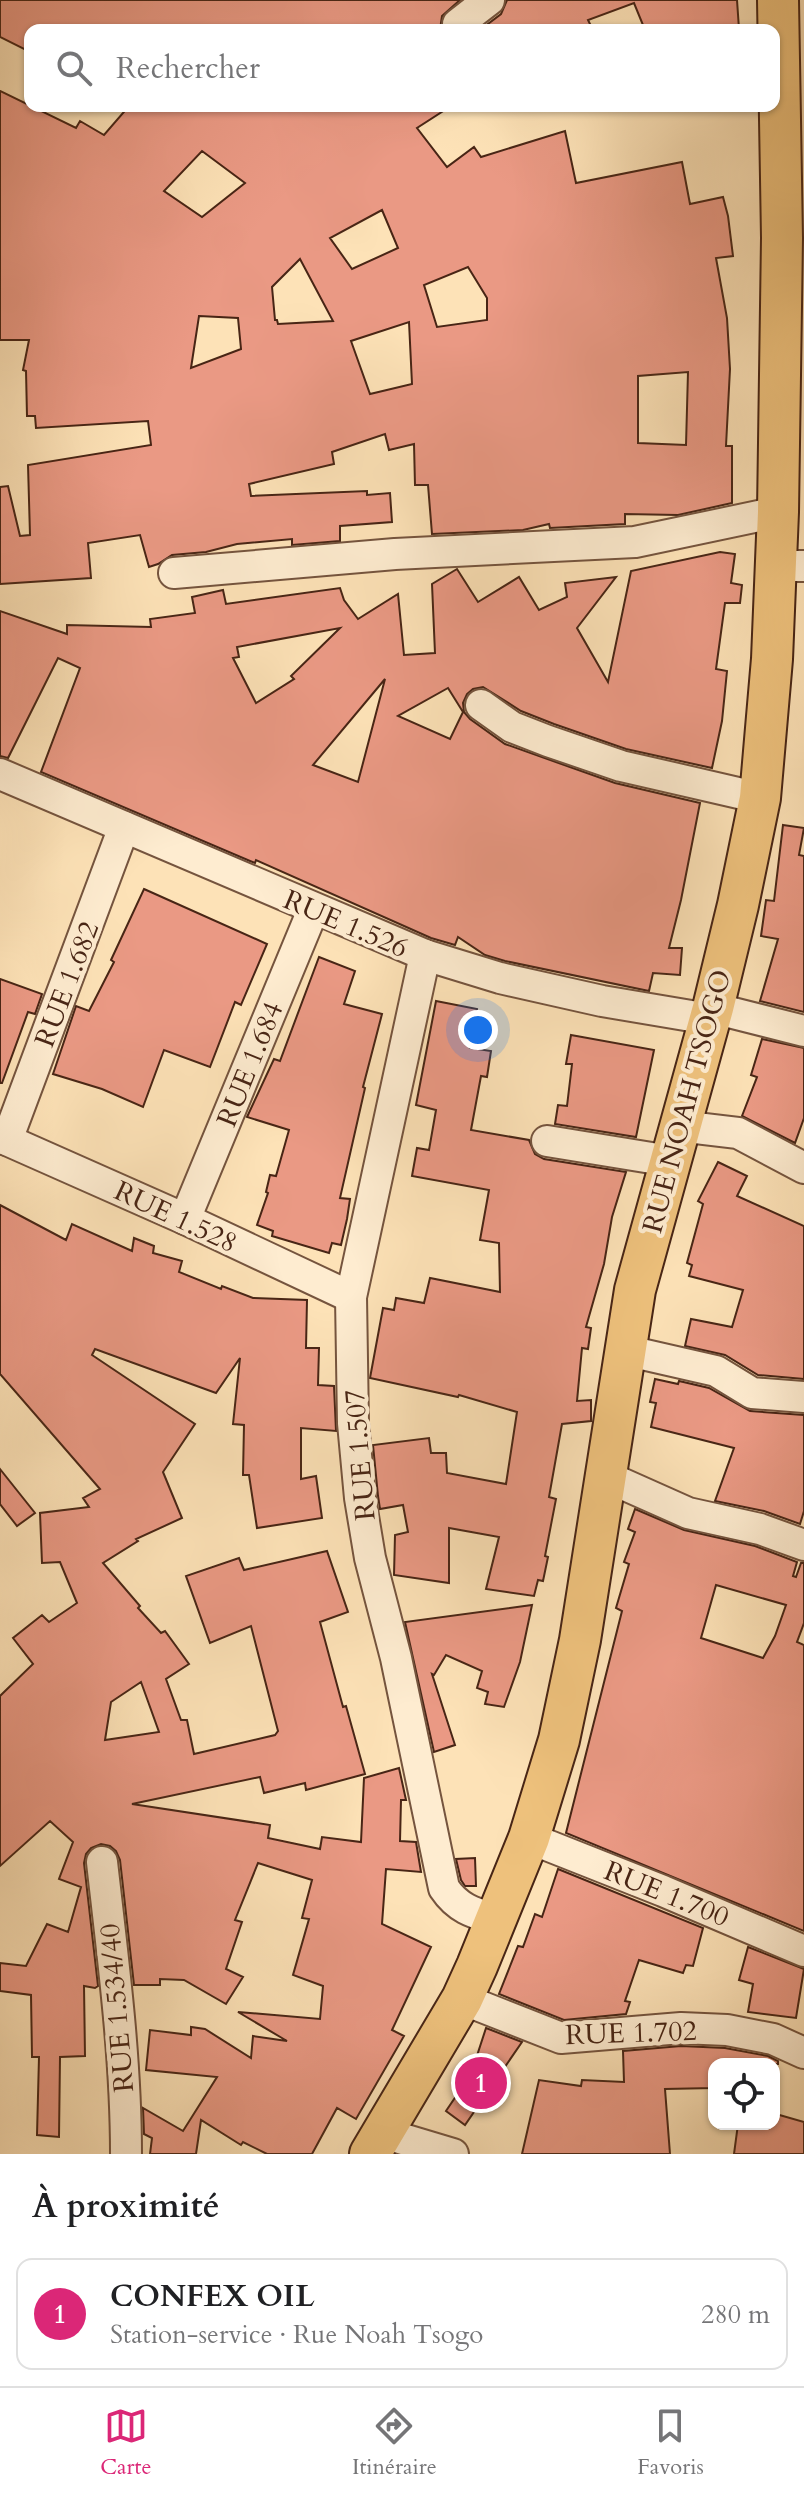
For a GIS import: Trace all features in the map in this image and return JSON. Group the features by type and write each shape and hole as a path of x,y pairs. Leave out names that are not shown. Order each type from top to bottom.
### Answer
{"main road":[{"name":"RUE NOAH TSOGO","path":"376,2143 462,1999 529,1838 559,1740 571,1685 635,1290 711,1014 760,798 772,659 790,566 778,512 793,239 791,52 778,0"}],"street":[{"path":"458,24 489,0"},
{"path":"174,573 395,554 635,542 778,512"},
{"path":"481,705 512,727 621,766 760,798"},
{"name":"RUE 1.526","path":"0,774 313,910 425,955 529,985 602,1001 711,1014 804,1031"},
{"name":"RUE 1.682","path":"4,1139 124,827"},
{"name":"RUE 1.684","path":"185,1219 313,910"},
{"name":"RUE 1.507","path":"425,955 351,1297 353,1423 360,1498 370,1558 396,1658 444,1888 453,1902 465,1910 497,1920"},
{"path":"547,1141 674,1144 738,1133 804,1168"},
{"name":"RUE 1.528","path":"4,1139 351,1297"},
{"path":"624,1350 716,1371 752,1393 804,1397"},
{"path":"605,1476 688,1513 760,1529 804,1545"},
{"name":"RUE 1.700","path":"529,1838 804,1951"},
{"name":"RUE 1.534/40","path":"102,1862 116,1991 126,2154"},
{"name":"RUE 1.702","path":"462,1999 561,2038 638,2030 727,2030 773,2039 804,2053"},
{"path":"376,2143 453,2154"}],"building":[{"path":"0,0 460,0 442,16 441,24 24,24 24,49 0,37"},
{"path":"507,0 737,0 739,24 643,24 634,3 588,20 590,24 488,24 501,14"},
{"path":"0,91 24,103 24,112 43,112 76,128 80,121 104,135 124,112 442,112 417,128 447,167 474,147 481,157 565,131 576,183 682,162 690,204 723,197 733,256 716,258 727,318 730,369 726,446 732,446 732,503 678,515 625,514 625,524 550,528 549,524 523,530 432,534 428,485 415,485 414,444 389,450 385,434 332,452 334,464 249,484 251,496 367,491 367,495 390,493 392,522 340,526 340,541 292,545 292,539 237,544 206,552 172,555 149,567 140,535 88,543 91,578 0,584 0,487 8,486 20,536 30,535 28,465 151,445 148,421 36,428 35,416 27,416 26,371 23,370 29,340 0,340","holes":["202,151 245,183 202,217 164,191","382,210 398,248 352,269 330,238","300,259 333,321 278,324 272,287","468,267 487,298 487,320 437,327 424,285","199,316 238,318 241,349 191,368","409,322 412,384 370,394 351,341","688,372 686,445 638,443 638,376"]},
{"path":"720,552 735,554 731,583 742,585 740,603 725,603 716,669 727,671 722,721 712,768 626,749 554,724 521,711 483,687 473,689 463,703 464,712 470,719 505,744 615,783 700,803 669,948 682,948 680,975 653,973 649,991 505,961 485,955 458,937 455,945 431,938 256,860 255,863 250,861 41,772 80,668 58,658 8,758 0,756 0,611 67,634 67,625 151,627 150,619 195,613 192,597 223,590 226,604 340,588 344,600 358,619 398,594 404,655 435,653 432,584 457,569 478,602 519,577 539,610 567,597 565,583 616,577 577,628 608,682 631,571","holes":["340,628 291,676 294,679 256,703 233,658 239,657 237,647","385,679 358,782 313,765","448,688 463,712 450,739 398,716"]},
{"path":"783,825 804,828 799,855 804,856 804,1012 760,1001 778,939 761,936 766,900 774,901"},
{"path":"144,889 267,944 241,1005 235,1002 210,1067 164,1050 143,1107 102,1089 53,1074 76,1006 89,1011 114,962 111,960"},
{"path":"319,957 355,971 344,1004 382,1014 340,1198 350,1199 347,1219 341,1245 332,1243 329,1253 272,1236 273,1231 257,1225 268,1193 270,1175 276,1176 289,1130 247,1117 274,1059 280,1061"},
{"path":"0,979 42,994 35,1014 28,1012 2,1083 0,1083"},
{"path":"436,1001 477,1009 470,1048 491,1051 487,1077 481,1076 471,1130 529,1140 535,1154 544,1159 626,1172 586,1327 591,1328 588,1349 582,1348 577,1401 591,1400 591,1421 562,1424 549,1497 556,1499 545,1556 548,1557 543,1581 538,1580 534,1596 486,1589 499,1537 449,1528 449,1583 394,1575 395,1535 408,1532 403,1505 380,1509 373,1445 429,1438 431,1453 446,1453 447,1473 506,1484 517,1412 459,1395 370,1378 383,1308 394,1310 396,1298 424,1303 430,1278 500,1292 499,1243 480,1240 489,1190 412,1176 417,1148 429,1150 436,1110 416,1105"},
{"path":"571,1035 654,1050 636,1137 555,1124 558,1105 567,1106 572,1064 566,1064"},
{"path":"762,1039 804,1048 804,1118 795,1143 742,1116 757,1077 751,1075"},
{"path":"718,1162 747,1176 737,1196 804,1226 804,1379 758,1375 725,1355 685,1346 691,1319 732,1327 743,1290 689,1276 692,1265 687,1263 703,1204 698,1201"},
{"path":"0,1205 66,1240 72,1224 132,1251 134,1238 154,1246 153,1253 182,1261 179,1272 221,1289 222,1286 253,1298 307,1300 306,1348 319,1348 318,1385 334,1386 336,1431 301,1428 301,1479 316,1476 322,1518 257,1528 249,1475 243,1475 244,1425 233,1424 240,1358 216,1393 95,1349 92,1355 195,1424 163,1472 182,1518 136,1539 138,1541 103,1563 140,1606 138,1608 161,1633 165,1631 189,1664 166,1679 181,1720 187,1720 194,1754 275,1735 278,1731 251,1626 210,1643 186,1576 239,1558 244,1570 327,1551 348,1612 320,1622 365,1774 306,1790 305,1783 264,1793 260,1777 132,1804 270,1825 268,1838 320,1849 322,1837 361,1842 364,1778 399,1768 406,1800 401,1800 400,1841 416,1842 421,1872 386,1869 382,1924 431,1947 392,2030 404,2036 356,2119 337,2108 312,2154 267,2154 243,2142 241,2145 201,2120 196,2154 150,2154 152,2138 144,2134 143,2108 183,2131 217,2077 146,2070 150,2030 191,2035 191,2027 205,2029 251,2058 253,2036 287,2041 238,2012 320,2019 323,1986 293,1975 309,1919 302,1918 312,1880 258,1863 235,1920 242,1922 226,1969 243,1977 226,2004 184,1980 160,1979 160,1985 134,1985 120,1860 116,1851 101,1844 91,1848 84,1863 98,1986 84,1986 85,2056 60,2057 59,2137 37,2135 39,2057 32,2057 31,1995 0,1991 0,1963 26,1966 47,1924 68,1932 81,1887 59,1879 73,1842 50,1821 0,1866 0,1696 33,1664 13,1638 42,1615 49,1622 77,1603 60,1562 42,1563 40,1513 89,1507 83,1498 100,1489 0,1374","holes":["141,1682 159,1732 105,1740 111,1702"]},
{"path":"655,1379 709,1388 750,1411 804,1415 804,1511 800,1524 764,1511 715,1501 734,1448 651,1427 656,1403 650,1402"},
{"path":"0,1469 35,1513 17,1526 0,1504"},
{"path":"635,1509 684,1530 755,1546 797,1562 793,1576 796,1577 801,1563 804,1563 804,1623 797,1642 804,1645 804,1931 566,1833 622,1611 616,1608 629,1564 624,1562 635,1532 628,1529","holes":["716,1585 786,1605 763,1658 701,1638"]},
{"path":"532,1605 520,1662 504,1707 485,1704 488,1692 477,1688 482,1671 446,1655 432,1674 455,1745 434,1752 405,1622"},
{"path":"475,1858 476,1886 465,1886 456,1859"},
{"path":"558,1869 703,1928 693,1966 686,1965 683,1973 639,1960 625,2001 630,2002 626,2014 564,2020 499,1994 518,1946 523,1947 535,1914 542,1917"},
{"path":"748,1947 804,1969 796,2018 748,2012 753,1984 739,1980"},
{"path":"486,2028 522,2042 465,2125 446,2111 471,2074"},
{"path":"681,2046 725,2048 772,2058 708,2058 708,2088 665,2089 670,2154 522,2154 539,2080 581,2086 582,2080 624,2082 623,2051"},
{"path":"780,2115 804,2122 804,2154 734,2154 737,2130 780,2130"}],"place":[{"name":"CONFEX OIL","path":"481,2083"}]}
